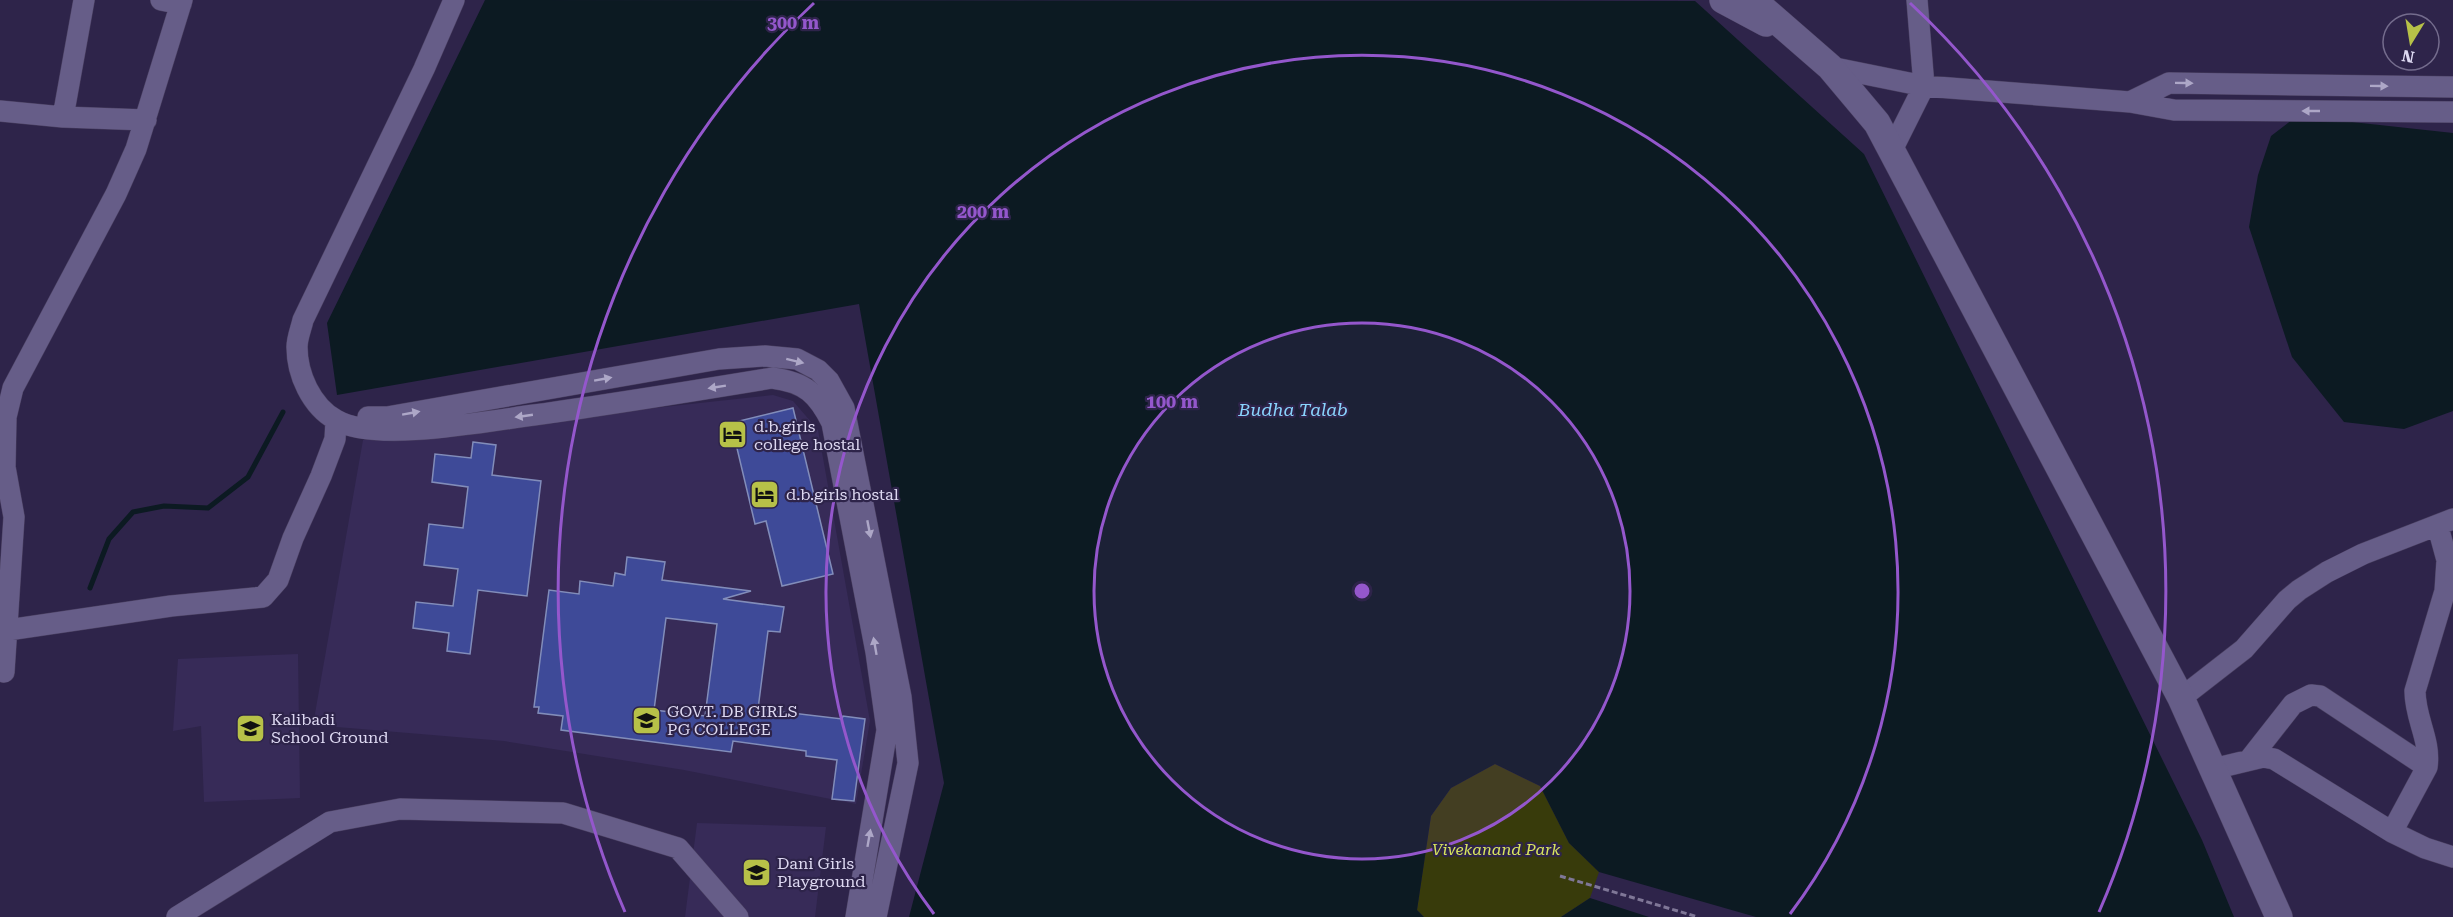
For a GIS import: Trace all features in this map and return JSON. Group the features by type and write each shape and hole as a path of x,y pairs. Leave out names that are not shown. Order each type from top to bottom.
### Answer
{"street":[{"path":"63,117 84,0"},
{"path":"454,0 424,69 303,320 297,345 301,374 314,400 336,420 359,427 399,430 447,427 772,378 792,381 810,392 824,406 832,423 876,652 887,730 856,917"},
{"path":"1723,0 1769,25 1822,61 1924,86 2130,102 2174,110 2453,112"},
{"path":"1753,0 1822,61 1877,123 1893,150 2181,698 2279,917"},
{"path":"1893,150 1924,86 1917,0"},
{"path":"4,672 14,517 5,467 6,417 13,388 116,194 136,149 146,120 175,1"},
{"path":"2130,102 2169,83 2453,87"},
{"path":"0,111 63,117 146,120"},
{"path":"314,400 353,416 387,417 718,359 765,356 797,359 818,370 830,381 844,408 901,697 907,751 908,763 876,917"},
{"path":"8,630 171,606 263,597 278,580 293,538 321,476 335,439 336,420"},
{"path":"2181,698 2244,649 2299,590 2327,572 2363,554 2445,523 2450,561 2445,591 2415,691 2415,708 2427,743 2427,767 2392,832"},
{"path":"2249,760 2293,704 2311,695 2320,696 2427,767"},
{"path":"2213,769 2263,757 2274,759 2392,832 2453,858"},
{"path":"177,917 330,822 400,809 563,813 678,848 738,917"}],"path":[{"path":"1560,876 1698,917"}],"shaded area":[{"path":"773,395 793,401 818,430 870,721 856,804 684,770 504,741 313,725 363,440"},
{"name":"Kalibadi School Ground","path":"298,654 300,798 204,802 201,726 173,731 178,659"},
{"name":"Dani Girls Playground","path":"697,823 826,827 815,917 685,917"}],"green space":[{"name":"Vivekanand Park","path":"1495,764 1540,786 1569,843 1599,872 1590,898 1561,917 1424,917 1417,910 1431,816 1451,788"}],"water":[{"name":"Budha Talab","path":"485,0 1695,1 1864,154 2202,840 2234,917 1756,917 1599,872 1569,843 1540,786 1495,764 1451,788 1431,816 1417,910 1424,917 909,917 944,783 859,304 337,395 327,323"},
{"path":"2297,116 2453,133 2453,411 2404,429 2344,422 2292,357 2249,227 2258,175 2271,136"},
{"path":"1590,898 1649,917 1561,917"}],"building":[{"path":"793,408 833,574 782,586 766,521 755,524 731,423"},
{"path":"473,442 496,445 492,475 541,481 527,596 478,590 470,654 447,651 449,633 413,628 416,602 453,606 458,569 424,565 429,524 463,528 468,487 432,482 435,454 471,458"},
{"path":"627,557 665,562 662,580 751,591 723,599 784,607 780,632 768,631 758,709 842,719 843,716 865,719 854,801 832,799 837,760 806,756 806,751 733,741 731,752 561,730 563,716 538,713 539,707 534,707 549,590 579,594 580,581 613,586 615,573 625,575","holes":["666,618 717,624 705,716 654,710"]}],"waterway":[{"path":"90,588 109,539 133,512 164,506 208,508 248,477 283,412"}],"place":[{"name":"d.b.girls college hostal","path":"733,435"},
{"name":"d.b.girls hostal","path":"765,494"},
{"name":"GOVT. DB GIRLS PG COLLEGE","path":"646,720"},
{"name":"Kalibadi School Ground","path":"250,728"},
{"name":"Dani Girls Playground","path":"756,872"}]}
